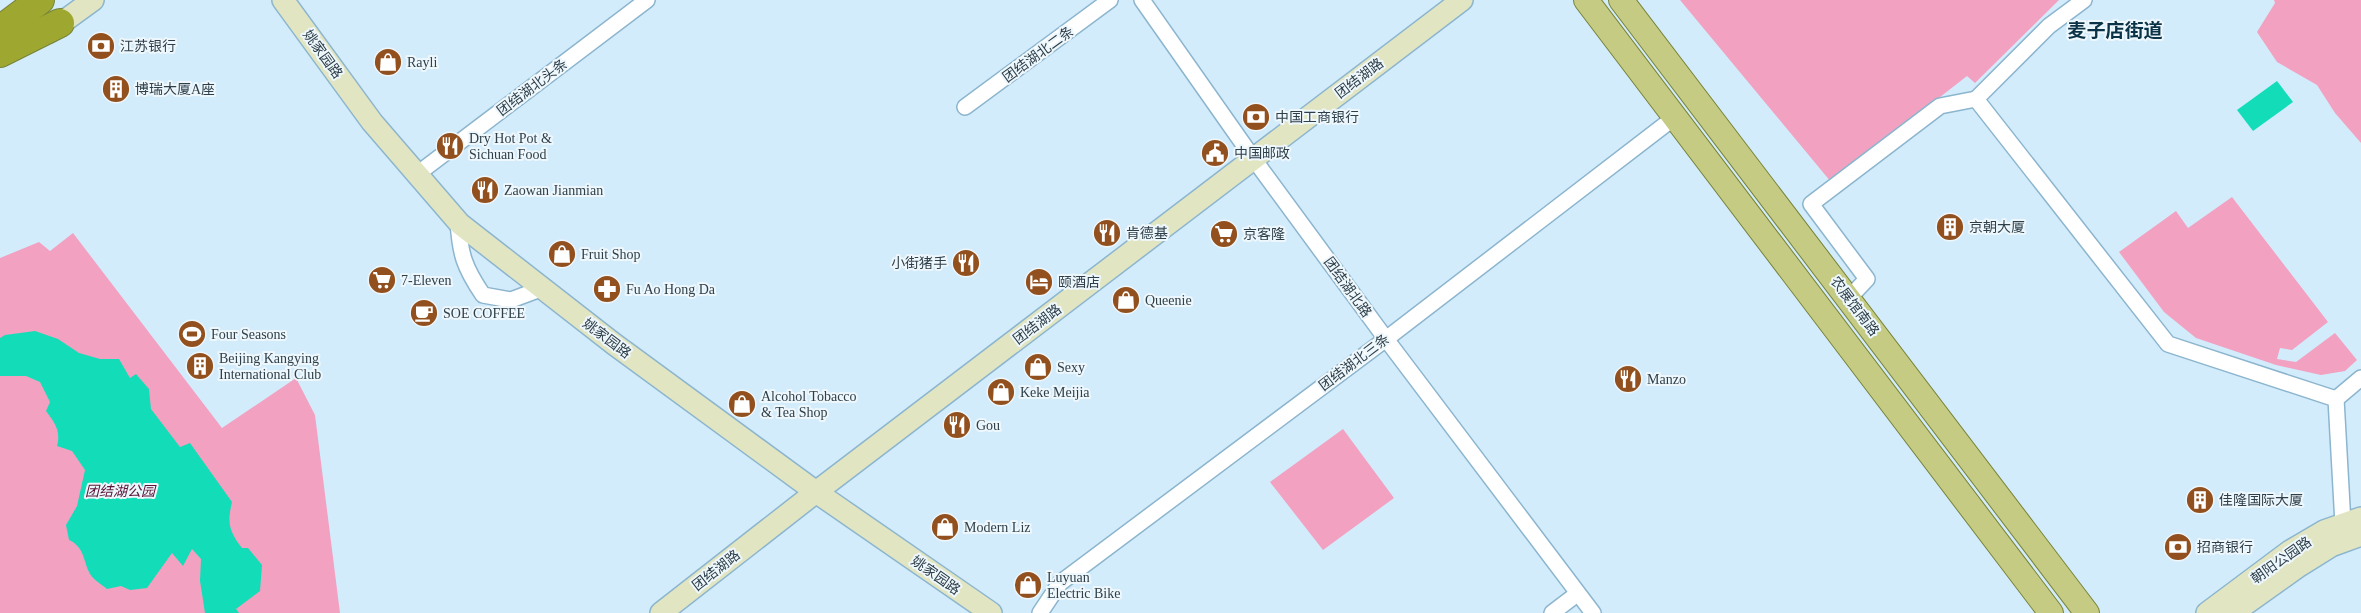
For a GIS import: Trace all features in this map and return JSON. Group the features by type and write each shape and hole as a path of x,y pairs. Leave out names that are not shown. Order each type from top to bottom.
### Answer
{"highway":[{"path":"0,30 40,0"},
{"path":"0,53 60,23"}],"main road":[{"path":"1586,0 2052,613"},
{"name":"农展馆南路","path":"1621,0 2087,613"}],"street":[{"path":"0,67 93,0"},
{"name":"姚家园路","path":"284,0 372,122 416,175 458,221 543,288 816,492 991,613"},
{"name":"团结湖北头条","path":"416,175 647,0"},
{"name":"团结湖北二条","path":"965,107 1110,0"},
{"name":"团结湖北路","path":"1142,0 1253,158 1386,339 1593,613"},
{"name":"团结湖路","path":"661,613 816,492 1462,0"},
{"path":"1849,298 1867,280 1811,204 1940,106 1976,99 2049,26 2084,0"},
{"path":"1976,99 2168,344 2336,399"},
{"name":"团结湖北三条","path":"1040,613 1060,583 1386,339 1675,117"},
{"path":"458,221 460,249 468,273 483,296 511,300 543,288"},
{"path":"2336,399 2361,378"},
{"path":"2336,399 2352,521"},
{"name":"朝阳公园路","path":"2207,613 2290,551 2324,531 2352,521"},
{"name":"朝阳公园路","path":"2233,613 2299,566 2331,546 2361,535"},
{"path":"1552,613 1577,594"}],"green space":[{"path":"1680,0 2059,0 1975,83 1967,76 1831,182"},
{"path":"2274,0 2361,0 2361,143 2335,113 2317,85 2277,62 2257,32 2275,3"},
{"path":"2232,197 2328,322 2292,350 2280,348 2277,359 2296,362 2335,333 2357,360 2345,371 2321,375 2276,365 2196,338 2164,312 2119,252 2176,211 2188,228"},
{"name":"团结湖公园","path":"73,233 222,428 296,378 315,415 340,613 0,613 0,258 39,242 50,251"},
{"path":"1343,429 1394,498 1323,550 1270,482"}],"shaded area":[{"path":"2277,81 2293,102 2253,131 2237,110"},
{"path":"35,331 58,339 79,353 100,359 119,359 130,378 136,374 149,389 151,409 180,447 190,443 232,502 230,526 234,537 242,548 248,548 262,565 260,591 236,609 239,613 205,613 200,581 201,559 192,549 183,566 172,553 147,588 130,590 121,586 107,589 90,575 78,546 69,540 66,525 77,506 85,470 72,451 57,446 58,436 56,427 46,411 50,402 40,382 26,376 0,376 0,338 5,335"}],"place":[{"name":"江苏银行","path":"101,46"},
{"name":"Rayli","path":"388,62"},
{"name":"博瑞大厦A座","path":"116,89"},
{"name":"中国工商银行","path":"1256,117"},
{"name":"Dry Hot Pot & Sichuan Food","path":"450,146"},
{"name":"中国邮政","path":"1215,153"},
{"name":"Zaowan Jianmian","path":"485,190"},
{"name":"京朝大厦","path":"1950,227"},
{"name":"肯德基","path":"1107,233"},
{"name":"京客隆","path":"1224,234"},
{"name":"Fruit Shop","path":"562,254"},
{"name":"小街猪手","path":"966,263"},
{"name":"7-Eleven","path":"382,280"},
{"name":"颐酒店","path":"1039,282"},
{"name":"Fu Ao Hong Da","path":"607,289"},
{"name":"Queenie","path":"1126,300"},
{"name":"SOE COFFEE","path":"424,313"},
{"name":"Four Seasons","path":"192,334"},
{"name":"Beijing Kangying International Club","path":"200,366"},
{"name":"Sexy","path":"1038,367"},
{"name":"Manzo","path":"1628,379"},
{"name":"Keke Meijia","path":"1001,392"},
{"name":"Alcohol Tobacco & Tea Shop","path":"742,404"},
{"name":"Gou","path":"957,425"},
{"name":"佳隆国际大厦","path":"2200,500"},
{"name":"Modern Liz","path":"945,527"},
{"name":"招商银行","path":"2178,547"},
{"name":"Luyuan Electric Bike","path":"1028,585"}],"district":[{"name":"麦子店街道","path":"2115,30"}]}
